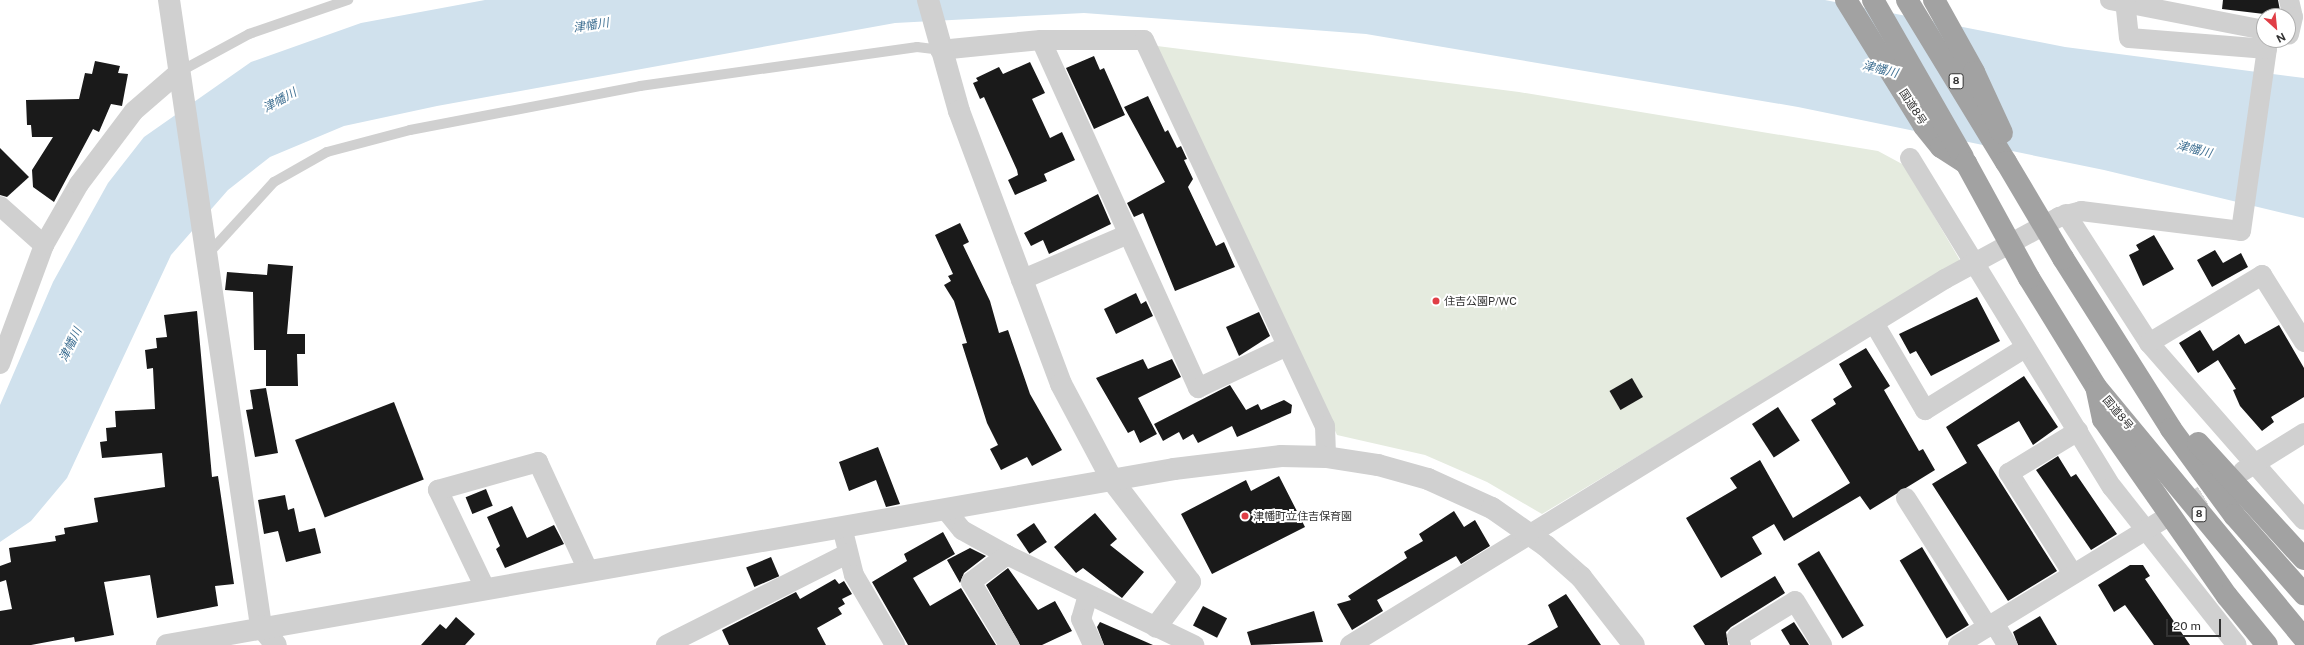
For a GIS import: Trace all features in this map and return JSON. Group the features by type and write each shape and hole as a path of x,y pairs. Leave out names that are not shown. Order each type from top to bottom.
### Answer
{"highway":[{"name":"国道8号","path":"1846,0 1924,126 1941,147 1966,163"},
{"name":"国道8号","path":"1873,0 1966,163 2029,278 2096,387 2304,638"},
{"name":"8","path":"1907,0 2138,381 2234,515 2304,594"},
{"name":"8","path":"1934,0 1974,72 2003,136 2006,162"},
{"name":"8","path":"2138,381 2155,390 2215,463 2304,559"},
{"name":"8","path":"2096,387 2103,419 2227,596 2267,645"}],"street":[{"path":"169,0 179,78 261,626 276,645"},
{"path":"928,0 939,44 1021,280 1061,384 1112,480 1190,582 1156,627"},
{"path":"1350,645 1874,324 1976,264 2066,214 2081,211 2241,231 2267,49 2129,38 2120,1 2177,7 2256,28"},
{"path":"939,44 1041,40 1144,40 1325,426 1326,457"},
{"path":"1041,40 1126,234 1198,388 1287,346"},
{"path":"0,364 44,245 79,184 134,111 179,78"},
{"path":"1910,158 1976,264 2025,348 2112,487 2153,525 2237,645"},
{"path":"0,206 44,245"},
{"path":"2066,214 2149,343 2248,468 2304,520"},
{"path":"1021,280 1126,234"},
{"path":"2149,343 2262,275 2304,342"},
{"path":"1874,324 1925,410 2025,348"},
{"path":"2073,574 2009,473 2078,431"},
{"path":"2248,468 2304,434"},
{"path":"167,645 261,626 1112,480 1237,460 1326,457 1378,465 1428,480 1492,508 1530,534 1581,577 1634,645"},
{"path":"484,588 438,490 538,462 588,570"},
{"path":"1906,498 1991,625 2007,645"},
{"path":"945,509 962,530 1088,595 1194,645"},
{"path":"1958,645 2153,525"},
{"path":"842,527 847,554 854,575 895,645"},
{"path":"666,645 847,554"},
{"path":"1008,555 971,582 1009,645"},
{"path":"1088,595 1081,619 1088,643"},
{"path":"1741,645 1737,637 1795,601 1822,645"},
{"path":"244,645 261,626"}],"lane":[{"path":"179,78 249,34 305,12 348,0"},
{"path":"206,257 274,182 327,152 410,130 640,86 939,44"}],"shaded area":[{"path":"1157,46 1519,92 1878,151 1904,165 1961,262 1542,514 1487,482 1425,455 1337,435"}],"water":[{"name":"津幡川","path":"485,0 1825,0 2065,47 2304,78 2304,218 2104,170 1798,107 1366,34 1084,13 895,23 437,106 344,126 270,157 228,190 171,255 67,478 31,521 0,542 0,405 53,282 108,183 144,137 251,62 361,23"}],"building":[{"path":"2223,0 2278,0 2280,8 2256,8 2256,13 2222,9"},
{"path":"1094,56 1100,70 1104,68 1125,115 1094,129 1066,68"},
{"path":"95,61 120,66 118,73 128,74 122,106 111,104 99,132 93,129 54,202 33,187 32,170 53,137 32,137 31,125 27,125 26,100 79,99 85,73 92,74"},
{"path":"1030,62 1045,93 1032,99 1050,138 1062,132 1075,160 1044,174 1047,181 1015,195 1008,180 1018,175 1017,170 984,97 980,99 973,83 978,81 976,78 999,67 1003,74"},
{"path":"1148,96 1165,132 1168,130 1177,148 1181,146 1187,159 1184,160 1193,179 1188,187 1216,246 1224,242 1235,267 1175,291 1143,213 1134,217 1127,203 1165,182 1124,107"},
{"path":"0,148 29,177 7,197 0,195"},
{"path":"1098,194 1111,224 1049,254 1043,240 1031,246 1024,233"},
{"path":"960,223 969,242 963,245 990,301 999,333 1008,330 1030,394 1062,450 1032,466 1027,457 1001,470 990,449 998,445 987,423 962,344 967,343 954,301 944,285 951,281 948,276 953,274 935,235"},
{"path":"2154,235 2174,269 2143,286 2129,255 2139,250 2136,245"},
{"path":"2215,250 2223,263 2241,253 2248,267 2212,287 2197,260"},
{"path":"268,264 293,266 287,334 305,334 305,354 297,354 298,386 266,386 266,350 254,350 253,292 225,290 227,272 267,275"},
{"path":"1136,293 1141,304 1146,301 1153,316 1116,334 1104,309"},
{"path":"1977,297 2000,341 1931,376 1916,351 1910,354 1899,334"},
{"path":"197,311 212,477 218,476 234,584 215,586 218,606 157,618 150,575 104,582 114,635 75,642 74,637 31,645 0,645 0,611 12,609 6,580 0,582 0,566 11,562 9,548 56,541 55,536 65,534 64,528 98,522 94,498 165,487 162,453 102,458 100,442 107,441 106,428 116,427 115,411 155,409 153,368 147,369 145,350 157,348 156,338 167,337 164,315"},
{"path":"1259,312 1270,336 1239,356 1226,327"},
{"path":"2279,325 2304,368 2304,397 2271,417 2274,422 2262,431 2240,406 2233,390 2236,389 2218,360 2198,373 2179,343 2200,330 2213,351 2239,334 2245,344"},
{"path":"1866,348 1890,386 1884,390 1919,451 1923,449 1935,470 1870,510 1860,496 1784,541 1774,524 1752,537 1762,554 1721,578 1686,518 1737,488 1730,478 1760,460 1793,518 1850,483 1811,420 1836,404 1833,399 1852,387 1839,364"},
{"path":"1143,359 1148,369 1172,359 1181,377 1138,398 1157,434 1140,443 1134,430 1128,433 1096,378"},
{"path":"2024,376 2058,427 2033,445 2019,421 1977,445 2057,571 2008,601 1932,484 1967,463 1946,427"},
{"path":"1632,378 1643,397 1620,410 1609,391"},
{"path":"1230,385 1246,410 1258,404 1261,410 1284,400 1292,405 1291,413 1237,437 1232,426 1198,443 1193,434 1183,440 1179,432 1163,441 1154,424"},
{"path":"266,388 278,453 255,457 246,410 253,409 250,390"},
{"path":"394,402 424,479 325,517 295,440"},
{"path":"1778,407 1800,441 1774,457 1752,424"},
{"path":"878,447 900,504 886,507 876,480 849,491 839,462"},
{"path":"2058,456 2071,477 2076,474 2117,534 2091,550 2036,470"},
{"path":"1279,476 1305,527 1212,574 1181,514 1246,480 1251,491"},
{"path":"486,489 493,506 472,514 466,497"},
{"path":"285,495 288,510 294,508 299,532 315,528 321,553 286,562 278,531 264,534 258,500"},
{"path":"512,506 527,538 554,525 564,544 505,568 496,549 500,546 487,517"},
{"path":"1454,511 1464,527 1475,520 1490,546 1461,564 1456,556 1377,600 1383,611 1352,630 1337,604 1351,600 1348,596 1407,558 1404,552 1423,541 1419,534"},
{"path":"1095,513 1117,539 1110,545 1144,572 1122,598 1083,568 1076,573 1054,547"},
{"path":"1034,523 1047,542 1029,554 1017,535"},
{"path":"943,532 955,554 913,578 930,606 961,588 996,645 908,645 872,582 907,561 904,554"},
{"path":"1922,547 1969,625 1947,638 1900,560"},
{"path":"970,548 986,556 964,573 960,583 947,560"},
{"path":"1819,551 1864,626 1842,638 1798,564"},
{"path":"771,557 779,576 754,587 746,568"},
{"path":"2130,565 2143,565 2150,576 2145,579 2190,645 2154,645 2125,605 2114,612 2098,585"},
{"path":"1008,568 1038,610 1055,601 1072,631 1042,645 1020,645 986,585"},
{"path":"1775,576 1785,593 1731,627 1726,632 1728,645 1705,645 1693,626"},
{"path":"835,579 839,584 844,581 852,594 842,599 845,604 838,608 842,614 817,628 826,645 729,645 722,630 796,592 800,599"},
{"path":"1566,594 1601,645 1527,645 1558,627 1548,605"},
{"path":"1203,606 1227,618 1217,638 1193,626"},
{"path":"1314,611 1323,642 1251,645 1247,632"},
{"path":"2040,616 2057,645 2018,645 2013,632"},
{"path":"456,617 475,634 465,645 421,645 440,624 446,629"},
{"path":"1100,622 1153,645 1104,645 1097,627"},
{"path":"1794,622 1809,645 1790,645 1781,630"}],"tunnel":[{"path":"2160,521 2227,481"}],"place":[{"name":"住吉公園P/WC","path":"1436,301"},
{"name":"津幡町立住吉保育園","path":"1245,516"}]}
